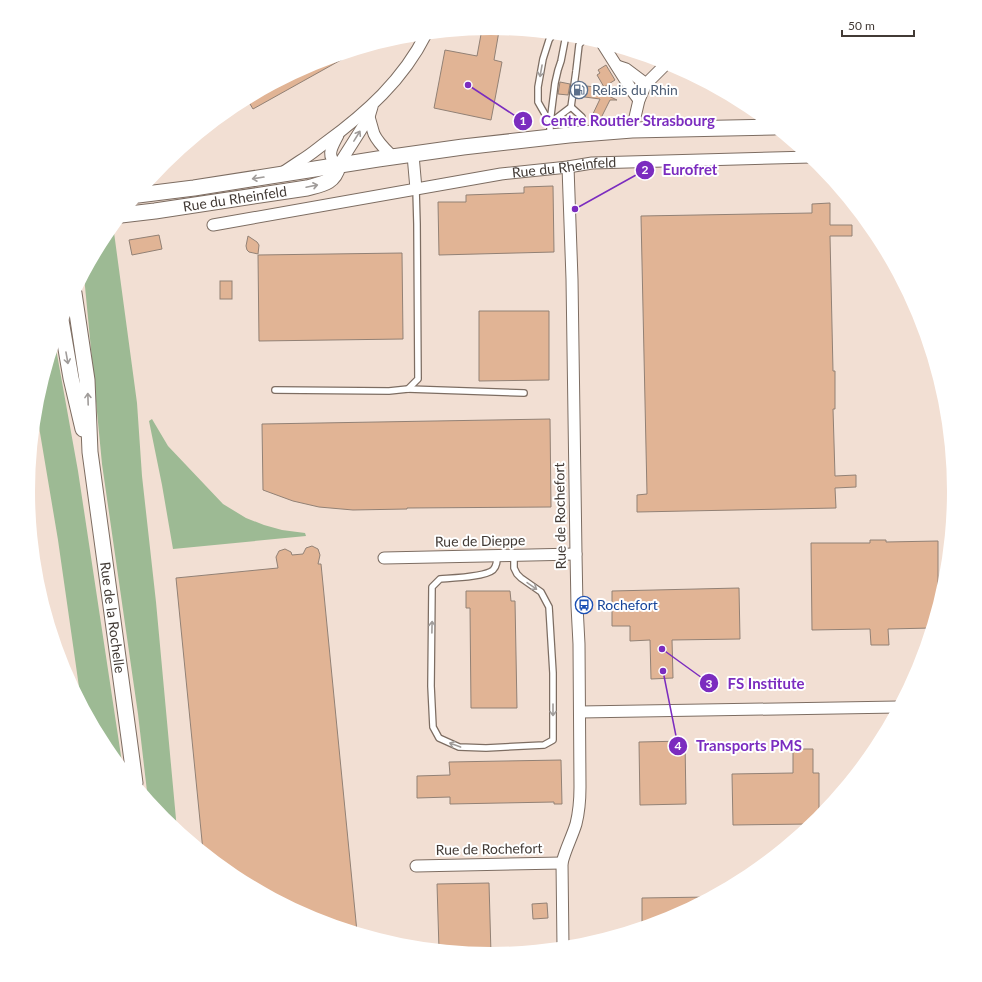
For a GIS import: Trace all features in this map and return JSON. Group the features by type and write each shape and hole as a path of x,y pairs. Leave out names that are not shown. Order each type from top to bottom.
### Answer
{"street":[{"path":"280,175 338,134 372,106 408,65 423,40"},
{"path":"607,50 639,100"},
{"path":"617,66 626,69 646,84"},
{"path":"632,130 639,100 646,84 662,68"},
{"path":"338,134 332,147 330,157 338,166 369,117 372,106"},
{"path":"369,117 377,140 393,157"},
{"name":"Rue du Rheinfeld","path":"145,194 463,148 550,130 583,134 632,130 768,128"},
{"path":"413,155 416,189"},
{"name":"Rue du Rheinfeld","path":"212,225 501,174 592,163 801,157"},
{"name":"Rue du Rheinfeld","path":"128,214 314,186 329,181 337,171 338,166"},
{"name":"Rue de Rochefort","path":"563,941 562,863 563,856 576,824 579,808 580,787 580,644 577,606 572,279 568,167"},
{"name":"Rue du Rheinfeld","path":"136,205 155,202 194,188"},
{"name":"Rue de la Rochelle","path":"76,303 87,380 90,452 134,775"},
{"name":"Rue de la Rochelle","path":"63,333 80,421 90,452"},
{"name":"Rue de Dieppe","path":"384,558 576,554"},
{"path":"580,712 892,707"},
{"name":"Rue de Rochefort","path":"416,866 562,863"}],"lane":[{"path":"550,39 543,59 538,87 538,102 550,130"},
{"path":"550,130 555,83 565,41"},
{"path":"550,130 571,107 580,44"},
{"path":"571,107 582,117 583,134"},
{"path":"408,388 418,379 416,189"},
{"path":"275,390 389,391 408,388 524,393"},
{"path":"497,556 497,564 492,571 478,576 440,579 432,587 432,726 439,738 459,747 486,748 544,745 553,740 553,673 549,607 541,592 517,574 514,568 514,555"}],"green space":[{"path":"114,235 137,403 142,476 156,602 176,820 147,791 138,714 102,464 85,284"},
{"path":"57,352 78,471 121,758 96,719 79,686 58,540 39,429 44,402"},
{"path":"152,419 168,446 223,504 246,518 264,525 282,530 305,533 306,536 173,549 149,421"}],"building":[{"path":"481,35 498,35 494,60 502,62 491,120 434,108 445,50 477,56"},
{"path":"339,61 253,109 250,104 263,96 289,82"},
{"path":"606,65 615,80 604,87 597,75 600,73 598,70"},
{"path":"560,82 570,84 568,95 558,94"},
{"path":"578,85 603,88 598,91 617,100 610,100 599,122 591,118 600,99 577,96"},
{"path":"553,186 554,252 439,255 438,202 466,202 466,195 524,193 524,187"},
{"path":"830,203 830,225 852,225 852,236 830,236 833,371 835,371 835,409 833,409 835,476 856,475 856,487 835,488 836,508 637,512 637,495 647,494 641,216 812,213 812,204"},
{"path":"159,235 162,249 132,255 129,240"},
{"path":"248,236 259,245 258,254 247,250 246,246"},
{"path":"402,253 403,339 259,341 258,255"},
{"path":"220,281 232,281 232,299 220,299"},
{"path":"479,311 549,311 549,380 479,381"},
{"path":"550,419 551,507 353,510 319,507 293,501 263,490 262,424"},
{"path":"870,540 886,540 886,542 938,541 938,580 926,628 888,629 889,645 871,645 870,629 812,630 811,543 870,543"},
{"path":"312,546 318,549 320,555 318,564 321,564 356,926 344,923 289,900 238,870 202,844 176,578 278,568 276,557 279,551 285,549 291,552 292,555 303,554 306,548"},
{"path":"739,588 740,639 672,640 673,678 651,679 650,640 630,641 630,626 612,626 612,591"},
{"path":"466,591 510,591 511,601 515,601 517,708 471,708 470,608 466,608"},
{"path":"685,741 686,804 640,805 639,742"},
{"path":"793,749 813,749 813,773 819,773 819,807 802,824 733,825 732,774 793,773"},
{"path":"561,760 562,804 554,804 554,802 450,804 450,797 417,798 417,776 450,775 449,762"},
{"path":"489,883 491,947 439,944 437,884"},
{"path":"698,897 642,921 642,898"},
{"path":"547,903 548,918 533,919 532,904"}],"place":[{"name":"Centre Routier Strasbourg","path":"468,85"},
{"name":"Relais du Rhin","path":"579,90"},
{"name":"Eurofret","path":"575,209"},
{"name":"Rochefort","path":"584,605"},
{"name":"FS Institute","path":"662,649"},
{"name":"Transports PMS","path":"663,671"}]}
